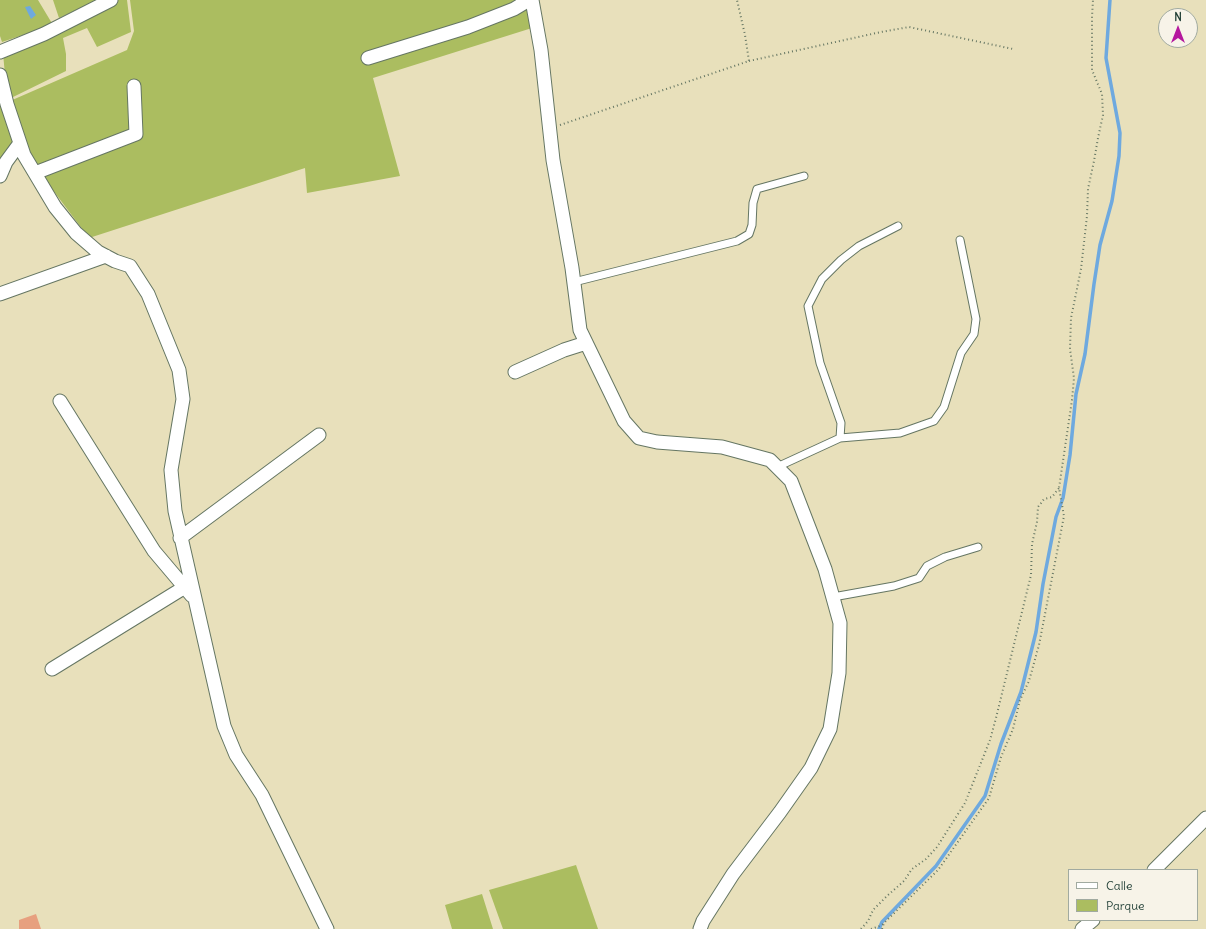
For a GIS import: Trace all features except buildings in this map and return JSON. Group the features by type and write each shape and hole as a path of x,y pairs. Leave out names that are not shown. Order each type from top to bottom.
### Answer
{"street":[{"path":"0,52 58,22 111,0"},
{"path":"368,58 468,27 514,9 531,0 542,50 553,160 574,282 580,330 624,421 639,438 656,442 722,447 770,460 791,481 825,569 840,623 839,673 830,729 811,768 733,874 703,921 700,929"},
{"path":"0,75 7,104 24,154 55,207 76,233 98,252 130,266 148,294 179,370 184,399 171,470 175,512 190,592 214,690 228,738 236,755 262,795 327,929"},
{"path":"35,173 136,134 134,86"},
{"path":"0,176 6,162 20,143"},
{"path":"0,294 106,256"},
{"path":"516,372 564,350 586,343"},
{"path":"60,401 154,552 190,592"},
{"path":"180,538 319,435"},
{"path":"52,669 190,592"},
{"path":"1155,869 1206,818"},
{"path":"1082,929 1092,921"}],"lane":[{"path":"574,282 737,241 749,234 752,225 753,203 757,189 804,176"},
{"path":"840,438 841,423 820,363 808,306 822,279 841,260 859,246 898,226"},
{"path":"777,467 840,438 900,433 934,421 944,407 961,353 974,334 976,318 960,240"},
{"path":"833,597 894,586 919,578 927,566 945,557 978,547"}],"path":[{"path":"737,0 749,60"},
{"path":"872,929 884,923 938,870 989,798 1001,757 1013,730 1020,700 1029,681 1039,644 1064,516 1059,488 1074,378 1070,349 1070,318 1080,269 1087,216 1088,189 1103,115 1102,94 1092,70 1093,0"},
{"path":"550,129 749,60 909,27 1013,49"},
{"path":"861,929 873,910 904,882 912,869 926,860 937,847 965,803 990,740 996,718 1031,575 1032,544 1037,522 1038,507 1044,499 1052,497 1059,488"},
{"path":"882,929 884,923"}],"green space":[{"path":"0,0 38,0 53,25 2,42 0,36"},
{"path":"53,0 97,0 59,18"},
{"path":"115,0 127,0 131,32 97,47 87,28 63,38 66,54 66,71 9,99 6,86 3,53"},
{"path":"130,0 528,0 532,28 373,78 400,176 307,193 305,168 89,238 40,173 18,130 10,101 127,50 134,31"},
{"path":"0,85 17,135 0,165"},
{"path":"576,865 598,929 503,929 489,890"},
{"path":"482,894 493,929 452,929 445,905"}],"water":[{"path":"30,6 36,15 31,19 25,7"}],"waterway":[{"path":"879,929 882,922 936,866 985,796 1001,744 1021,692 1036,632 1043,584 1056,517 1063,498 1070,455 1076,394 1085,354 1100,245 1112,201 1119,156 1120,133 1106,58 1110,0"}]}
